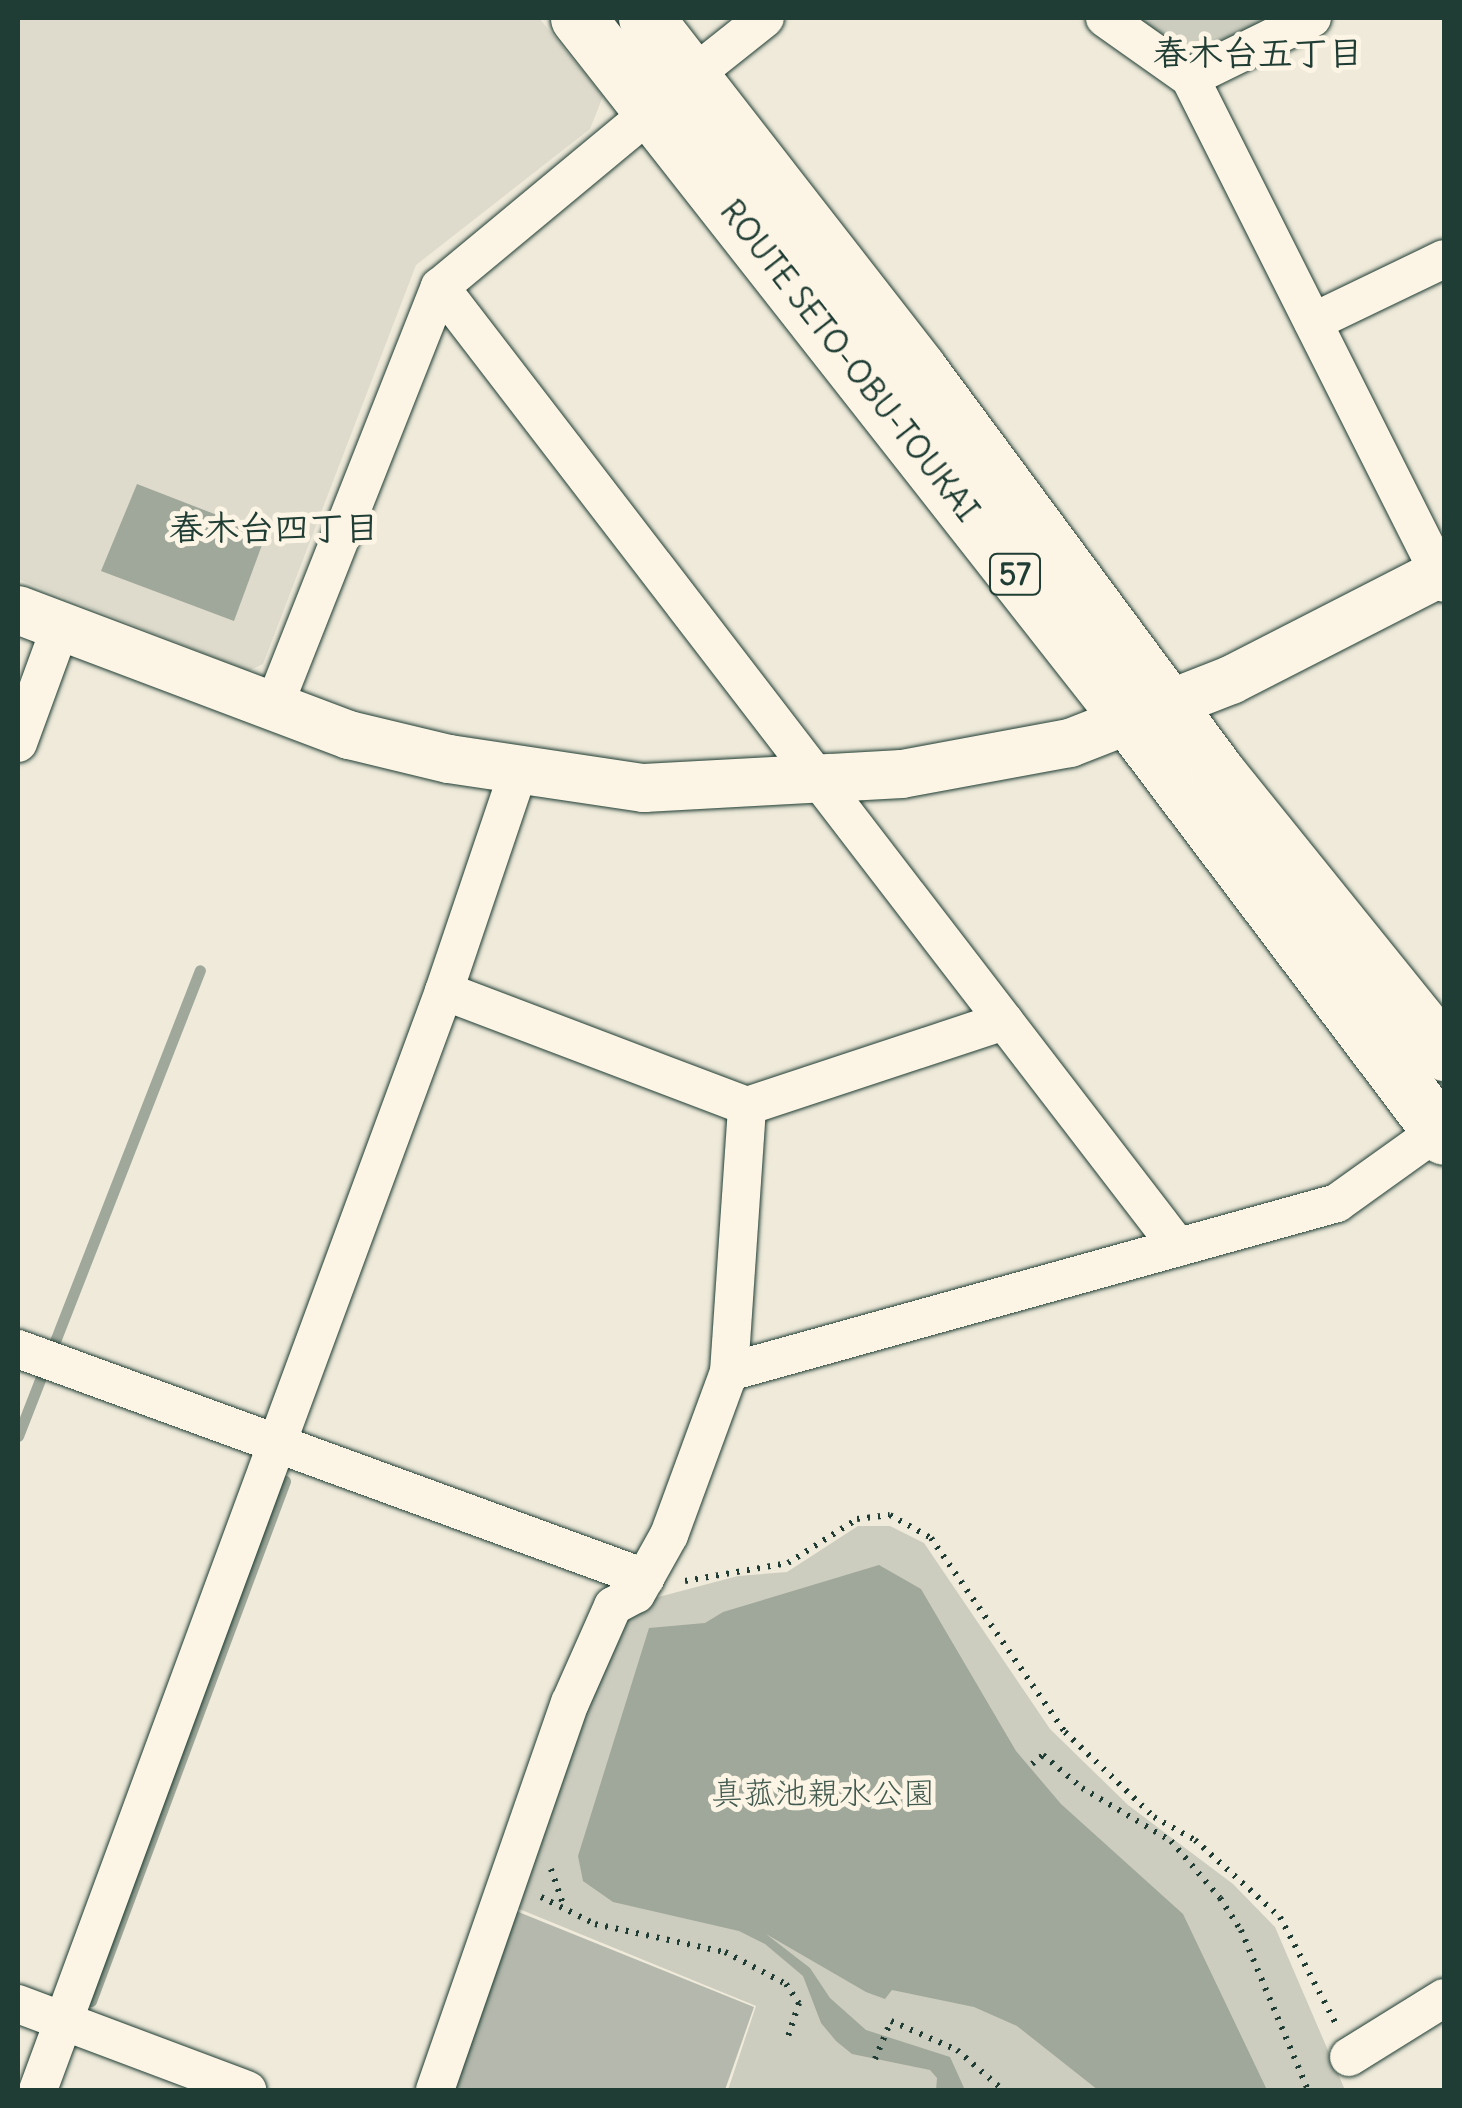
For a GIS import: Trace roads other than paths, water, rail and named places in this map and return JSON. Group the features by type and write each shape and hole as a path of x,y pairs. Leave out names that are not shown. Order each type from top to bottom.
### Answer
{"main road":[{"name":"ROUTE SETO-OBU-TOUKAI","path":"578,18 672,93 1149,714 1442,1134"},
{"name":"ROUTE SETO-OBU-TOUKAI","path":"646,18 672,93"},
{"name":"ROUTE SETO-OBU-TOUKAI","path":"1149,714 1444,1053"}],"street":[{"path":"273,708 440,287 765,18"},
{"path":"18,743 39,619 348,735 520,767 644,788 817,782 902,774 1070,743 1149,714 1442,576 1190,78 1105,18"},
{"path":"1190,78 1312,18"},
{"path":"1313,322 1444,259"},
{"path":"440,287 1178,1247"},
{"path":"38,2090 444,991 520,767"},
{"path":"444,991 747,1106 1004,1021"},
{"path":"434,2090 570,1704 613,1606 640,1586 669,1535 729,1372 747,1106"},
{"path":"729,1372 1337,1204 1442,1134"},
{"path":"18,1349 640,1586"},
{"path":"1350,2057 1444,1998"},
{"path":"18,2004 247,2090"}],"waterway":[{"path":"18,1436 200,970"},
{"path":"91,2001 285,1481"}],"district":[{"name":"春木台五丁目","path":"1258,52"},
{"name":"春木台四丁目","path":"274,527"}],"park label":[{"name":"真菰池親水公園","path":"823,1793"}]}
